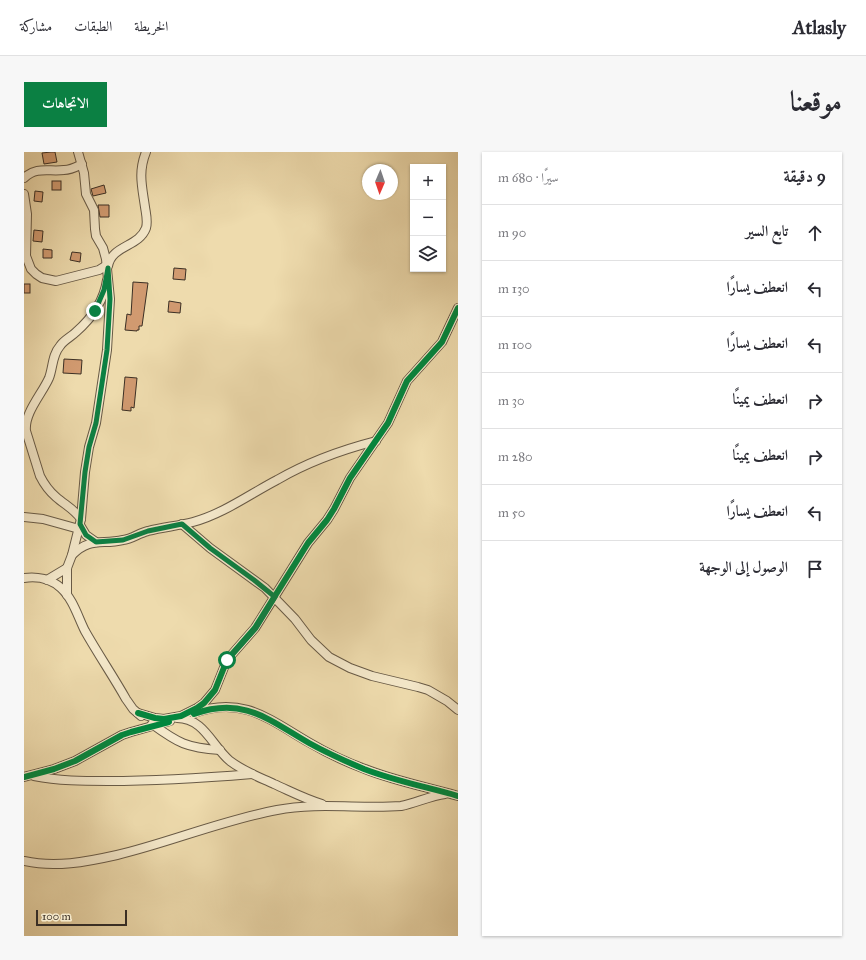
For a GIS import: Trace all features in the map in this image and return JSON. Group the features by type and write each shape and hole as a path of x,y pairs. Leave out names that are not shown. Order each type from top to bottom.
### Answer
{"street":[{"path":"67,595 67,568 72,556 80,524 85,472 89,447 96,423 107,350 110,299 105,253 96,236 94,210 86,194 82,164 78,152"},
{"path":"96,542 86,535 70,507 56,497 43,482 26,431 26,424 36,399 48,381 59,347 80,329 99,304 106,283 107,266 111,258 114,254 138,239 145,230 147,220 141,167 146,152"},
{"path":"24,178 38,170 65,170 82,164"},
{"path":"24,194 26,214 25,257 31,269 42,278 49,280 63,280 76,275 99,270 107,266"},
{"path":"177,718 197,708 210,696 218,683 227,660 256,628 308,543 334,509 350,478 392,417 404,387 411,376 442,342 458,308"},
{"path":"72,556 83,546 96,542 123,540 148,531 182,524 213,515 306,464 340,451 376,441"},
{"path":"24,517 80,524"},
{"path":"182,524 210,548 275,597 295,619 311,640 329,657 350,668 372,676 428,690 447,701 458,710"},
{"path":"47,580 67,568"},
{"path":"24,578 38,578 47,580 62,589 67,595 90,638 130,704 138,713 168,736 187,745 220,750"},
{"path":"26,775 75,761 122,735 198,712 216,708 232,708 261,714 327,752 365,769 384,776 455,795"},
{"path":"138,713 155,718 177,718 190,720 200,726 234,764 252,774 307,799 334,807"},
{"path":"26,775 60,780 142,781 252,774"},
{"path":"24,861 44,864 66,864 88,861 154,845 258,814 291,807 401,806 415,803 436,795 455,795"}],"building":[{"path":"55,152 57,162 44,164 42,153"},
{"path":"52,181 61,181 61,190 52,190"},
{"path":"104,185 106,193 93,196 91,189"},
{"path":"35,191 43,192 42,202 34,201"},
{"path":"98,205 109,205 109,217 100,217"},
{"path":"34,230 43,231 42,242 33,241"},
{"path":"43,249 52,250 52,258 43,258"},
{"path":"72,252 81,253 80,262 70,260"},
{"path":"174,268 186,269 185,280 173,279"},
{"path":"133,282 148,283 142,326 139,326 139,330 137,331 125,330 127,314 131,315"},
{"path":"24,284 30,284 30,293 24,293"},
{"path":"169,301 181,303 180,313 168,312"},
{"path":"64,359 82,360 81,374 63,373"},
{"path":"125,377 137,378 134,408 131,407 131,411 122,410"}],"cycle path":[{"path":"138,713 164,719 181,716 204,703 215,690 227,660 255,628 308,543 327,520 350,478 388,423 407,381 442,342 458,308"},
{"path":"194,714 211,709 227,708 241,709 255,713 281,726 309,743 364,769 458,796"},
{"path":"24,777 54,769 75,761 122,735 169,722"}],"route":[{"path":"95,311 102,297 108,268 110,299 107,350 96,423 89,447 85,472 80,524 86,535 96,542 112,542 128,539 148,531 182,524 220,556 243,571 275,597 256,628 227,660"}]}
